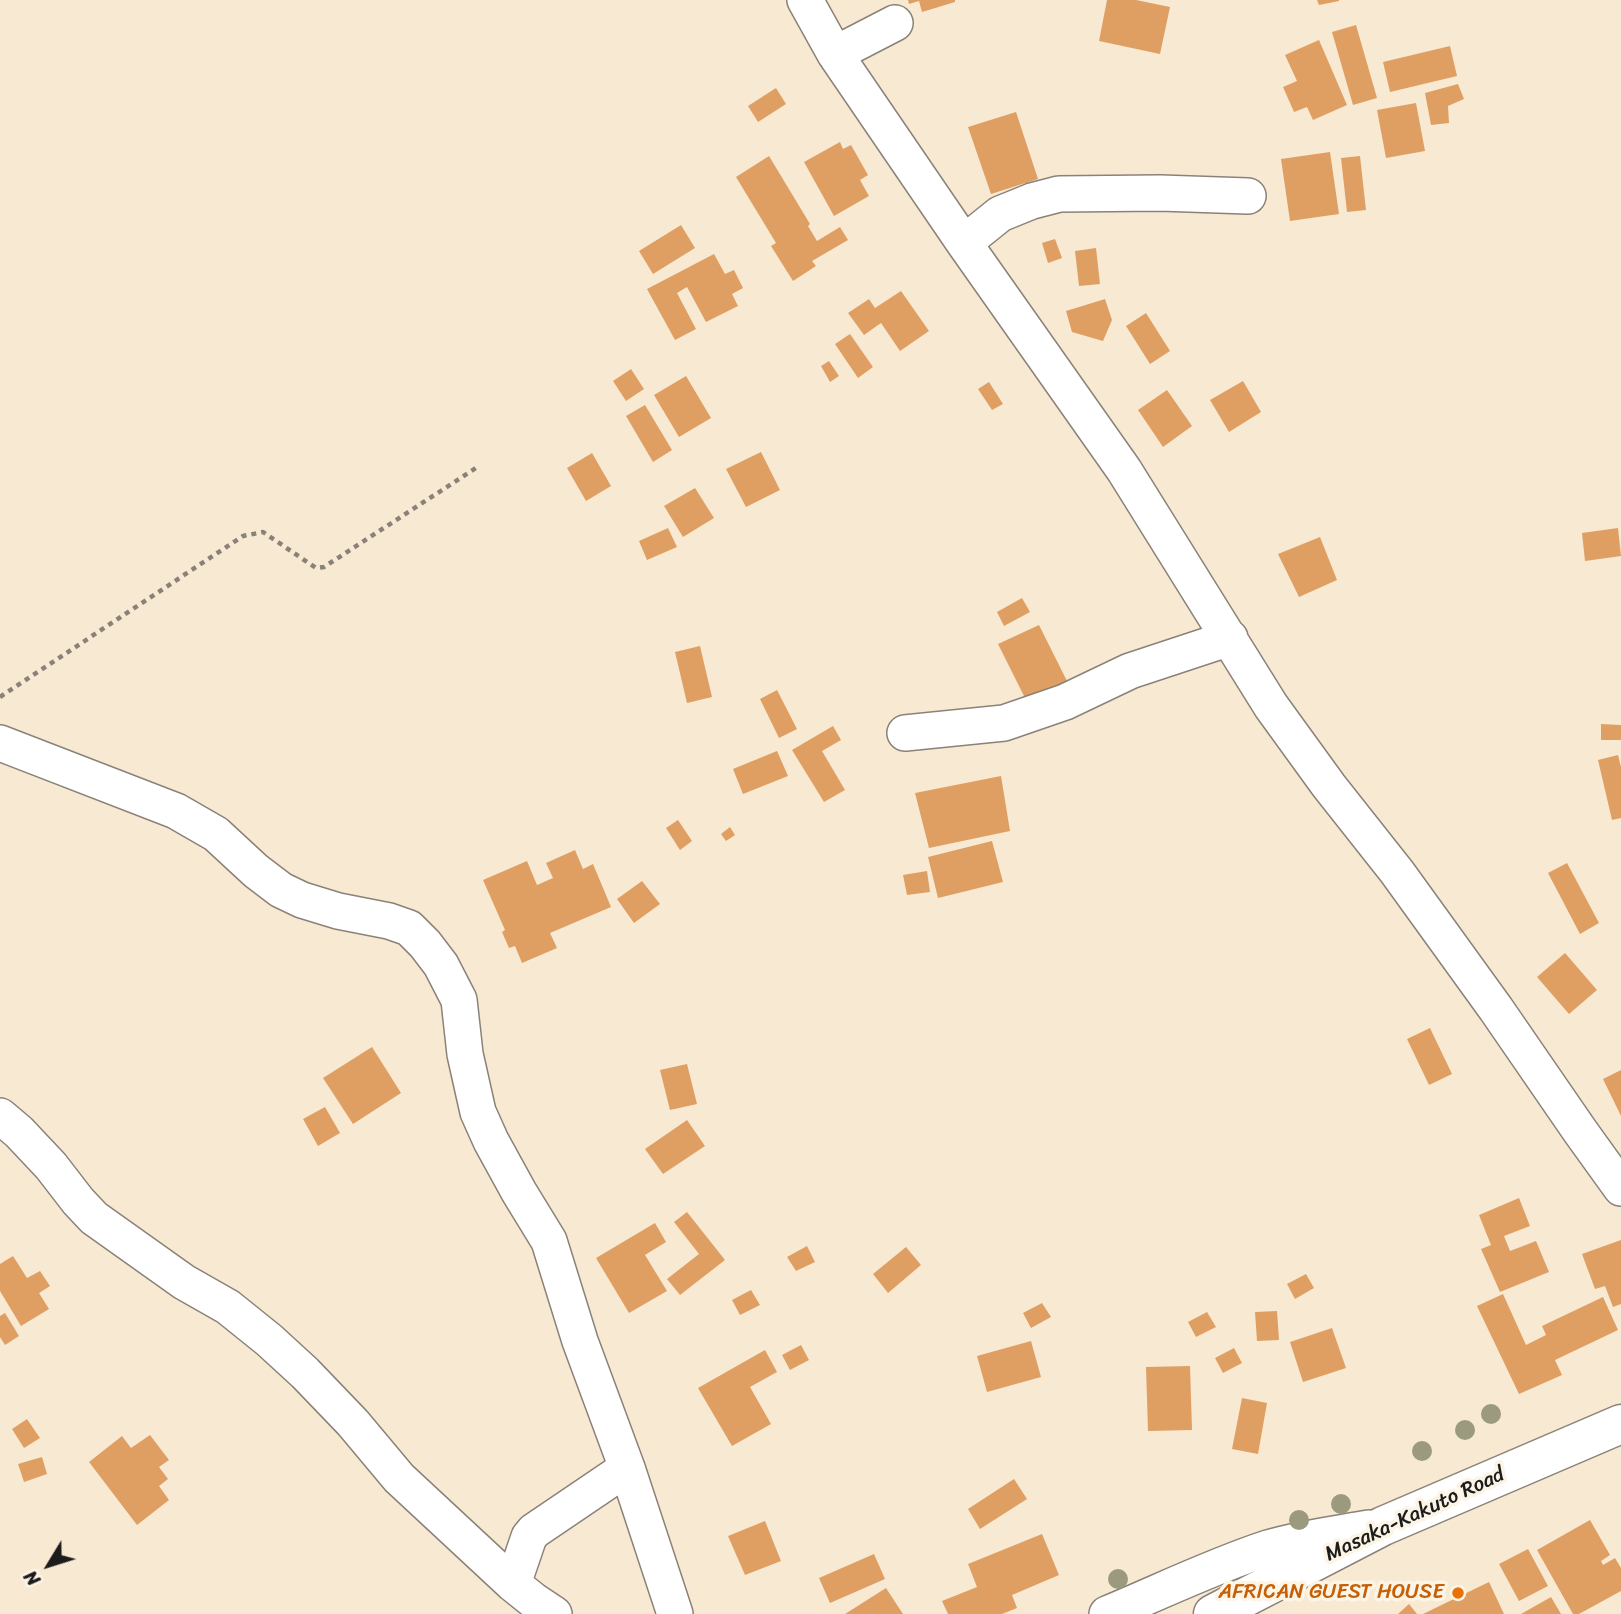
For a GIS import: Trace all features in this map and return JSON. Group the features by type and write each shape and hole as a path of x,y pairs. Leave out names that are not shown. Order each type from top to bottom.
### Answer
{"highway":[{"name":"Masaka-Kakuto Road","path":"1213,1614 1383,1525 1621,1424"}],"street":[{"path":"805,0 835,54 1124,470 1271,706 1496,1009 1621,1188"},
{"path":"835,54 895,23"},
{"path":"964,243 1000,214 1059,194 1160,192 1248,196"},
{"path":"905,733 1004,723 1065,702 1130,671 1230,638"},
{"path":"0,743 176,811 216,834 281,890 302,900 338,911 389,921 409,928 425,944 440,965 458,1000 465,1054 478,1112 519,1192 549,1241 580,1341 675,1614"},
{"path":"0,1116 51,1166 94,1218 184,1282 228,1307 269,1340 353,1423 399,1478 513,1584 554,1614"},
{"path":"513,1584 529,1537 534,1531 626,1468"},
{"path":"1107,1614 1267,1549 1300,1540 1383,1525"}],"path":[{"path":"0,697 243,536 263,531 316,568 324,567 479,466"}],"building":[{"path":"908,0 955,2 922,12 919,1 909,4"},
{"path":"1107,0 1136,0 1170,7 1160,54 1099,41"},
{"path":"1317,0 1339,0 1339,1 1319,5"},
{"path":"1356,25 1377,98 1353,105 1332,32"},
{"path":"1319,40 1347,105 1313,120 1307,107 1294,112 1283,87 1297,81 1285,55"},
{"path":"1450,46 1457,76 1390,92 1383,62"},
{"path":"1458,84 1464,99 1448,106 1449,123 1431,125 1425,93"},
{"path":"776,88 786,104 758,122 748,106"},
{"path":"1416,103 1425,151 1386,158 1377,110"},
{"path":"1016,112 1038,179 991,194 968,127"},
{"path":"840,142 843,149 851,145 868,175 860,180 869,196 834,216 804,162"},
{"path":"1330,152 1339,214 1290,221 1281,159"},
{"path":"769,156 810,224 808,226 817,241 840,227 848,240 812,261 816,266 793,281 771,246 776,243 736,177"},
{"path":"1360,156 1366,210 1347,212 1341,158"},
{"path":"681,225 695,248 653,274 639,251"},
{"path":"1055,239 1062,258 1048,263 1042,243"},
{"path":"1096,248 1100,284 1079,286 1075,251"},
{"path":"714,254 725,274 734,270 743,288 732,294 738,306 706,322 687,287 677,293 696,329 675,340 647,289"},
{"path":"901,291 929,331 900,351 881,323 864,335 848,313 869,299 875,308"},
{"path":"1105,299 1112,320 1103,341 1072,332 1066,311"},
{"path":"1146,313 1170,351 1150,364 1126,326"},
{"path":"850,334 873,367 858,378 835,344"},
{"path":"829,361 839,376 830,382 821,366"},
{"path":"631,369 644,389 626,401 613,381"},
{"path":"686,376 711,418 679,437 654,395"},
{"path":"1243,381 1261,412 1229,432 1210,400"},
{"path":"989,382 1003,404 992,410 978,389"},
{"path":"1167,390 1192,426 1163,447 1138,410"},
{"path":"645,405 672,450 653,462 626,416"},
{"path":"761,452 780,490 746,507 726,469"},
{"path":"592,453 611,486 586,501 567,468"},
{"path":"695,488 714,518 683,537 664,506"},
{"path":"668,528 677,547 647,560 639,541"},
{"path":"1618,528 1621,556 1585,561 1582,533"},
{"path":"1320,537 1337,580 1299,597 1278,554"},
{"path":"1022,598 1030,612 1004,626 997,612"},
{"path":"1039,625 1067,681 1026,700 998,644"},
{"path":"700,646 712,697 687,703 675,652"},
{"path":"777,690 797,729 779,738 760,699"},
{"path":"1601,724 1621,725 1621,740 1601,740"},
{"path":"833,726 841,740 822,751 845,790 824,802 792,750"},
{"path":"777,751 788,776 743,794 733,769"},
{"path":"1618,755 1621,767 1621,818 1612,820 1598,760"},
{"path":"1001,776 1010,831 929,848 915,793"},
{"path":"678,820 692,841 680,850 666,828"},
{"path":"730,827 735,835 726,841 721,834"},
{"path":"992,841 1003,882 938,898 928,857"},
{"path":"575,850 583,869 593,864 611,907 550,933 557,948 522,963 515,946 509,948 502,932 505,930 483,880 527,861 537,885 553,878 546,863"},
{"path":"1567,863 1599,923 1580,934 1548,873"},
{"path":"927,871 930,892 907,895 903,875"},
{"path":"642,881 660,904 634,923 617,899"},
{"path":"1565,953 1597,990 1569,1014 1537,977"},
{"path":"1430,1028 1452,1074 1429,1085 1407,1039"},
{"path":"372,1047 401,1093 353,1124 323,1078"},
{"path":"687,1064 697,1104 670,1110 660,1070"},
{"path":"1621,1070 1621,1116 1603,1079"},
{"path":"325,1107 340,1133 318,1146 303,1119"},
{"path":"687,1120 705,1146 663,1174 645,1149"},
{"path":"1519,1198 1530,1226 1504,1236 1510,1251 1536,1241 1549,1272 1500,1292 1481,1249 1491,1245 1479,1215"},
{"path":"687,1212 725,1260 680,1295 667,1279 699,1254 674,1222"},
{"path":"655,1223 666,1242 645,1255 667,1291 629,1313 596,1258"},
{"path":"1621,1240 1621,1304 1613,1307 1605,1286 1595,1289 1582,1254"},
{"path":"807,1246 815,1262 796,1271 787,1257"},
{"path":"906,1247 921,1265 888,1293 873,1274"},
{"path":"13,1256 27,1278 40,1271 50,1286 39,1293 49,1309 21,1326 0,1291 0,1264"},
{"path":"1306,1274 1314,1288 1295,1299 1287,1284"},
{"path":"751,1290 760,1305 740,1315 732,1300"},
{"path":"1503,1294 1526,1345 1546,1335 1542,1326 1603,1297 1618,1330 1555,1360 1562,1375 1519,1394 1477,1306"},
{"path":"1042,1303 1051,1317 1031,1328 1023,1313"},
{"path":"1277,1311 1279,1340 1257,1341 1255,1312"},
{"path":"1207,1312 1216,1327 1196,1337 1188,1322"},
{"path":"5,1313 19,1336 5,1345 0,1337 0,1316"},
{"path":"1332,1328 1346,1368 1303,1382 1290,1342"},
{"path":"1031,1341 1041,1377 987,1392 977,1356"},
{"path":"801,1345 809,1360 790,1370 782,1355"},
{"path":"1234,1348 1242,1363 1223,1373 1215,1358"},
{"path":"765,1350 777,1372 750,1387 771,1424 732,1446 698,1388"},
{"path":"1190,1366 1192,1430 1148,1431 1146,1367"},
{"path":"1242,1398 1267,1403 1258,1454 1232,1449"},
{"path":"27,1419 40,1438 24,1448 12,1429"},
{"path":"150,1435 169,1460 159,1467 168,1479 159,1486 169,1500 137,1525 89,1462 122,1436 131,1448"},
{"path":"42,1457 47,1474 24,1482 18,1464"},
{"path":"1014,1479 1027,1499 980,1529 968,1509"},
{"path":"1590,1520 1610,1555 1601,1561 1603,1565 1615,1558 1621,1568 1621,1591 1579,1614 1573,1614 1537,1550"},
{"path":"765,1521 781,1561 745,1575 728,1536"},
{"path":"1042,1534 1059,1575 1012,1595 1017,1608 1002,1614 948,1614 942,1601 977,1587 968,1564"},
{"path":"1528,1549 1548,1586 1519,1601 1499,1564"},
{"path":"874,1554 885,1579 830,1603 819,1578"},
{"path":"1489,1582 1504,1614 1423,1614"},
{"path":"886,1588 903,1614 845,1614"},
{"path":"1551,1597 1561,1614 1521,1614"},
{"path":"1409,1604 1417,1614 1398,1614"}],"place":[{"name":"AFRICAN GUEST HOUSE","path":"1458,1593"}]}
